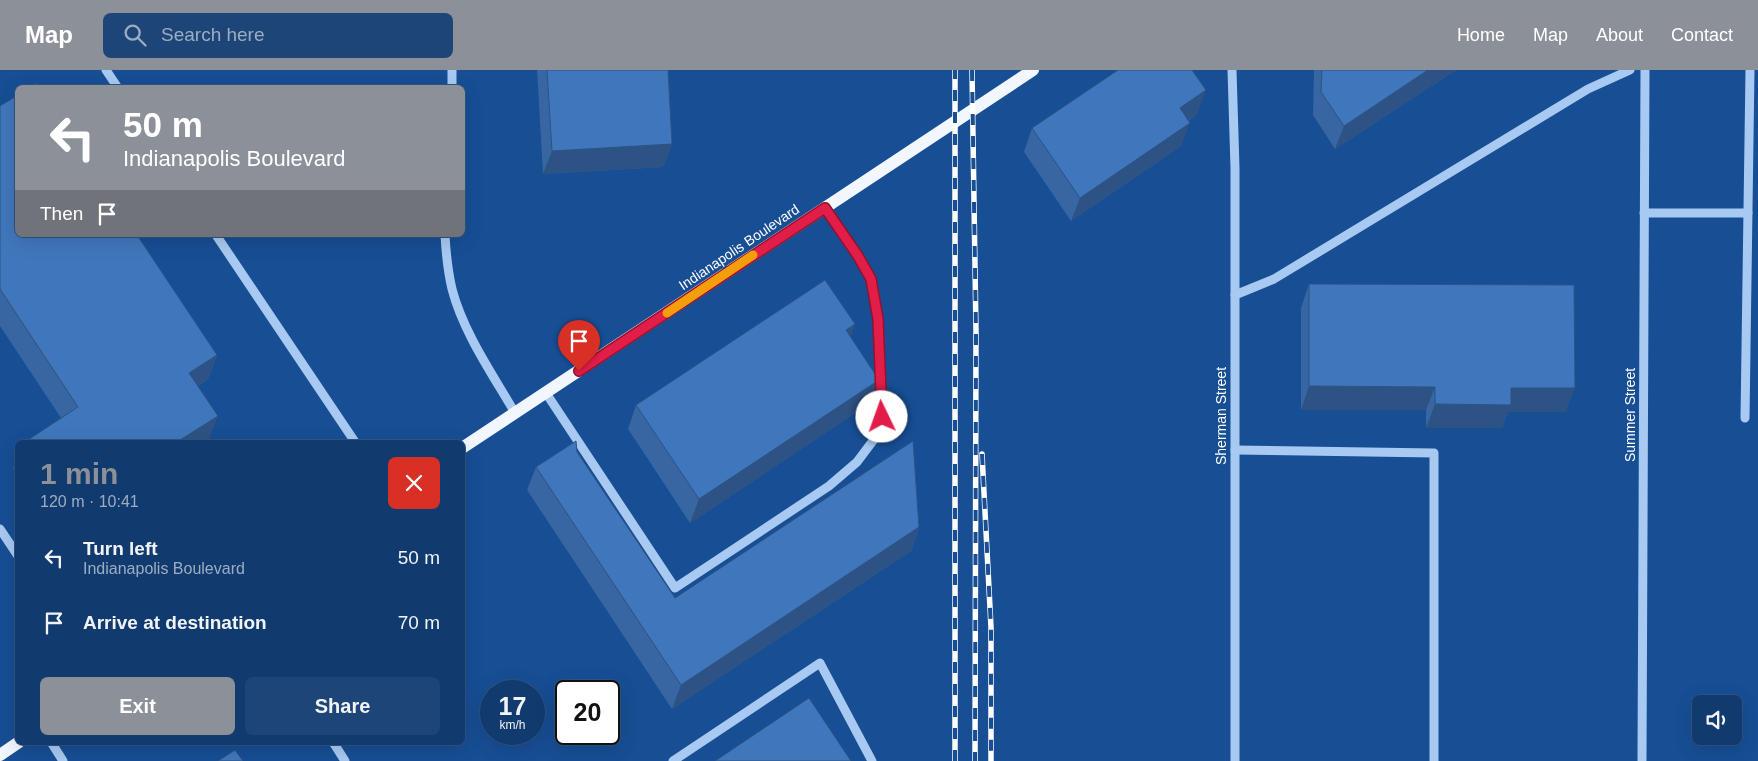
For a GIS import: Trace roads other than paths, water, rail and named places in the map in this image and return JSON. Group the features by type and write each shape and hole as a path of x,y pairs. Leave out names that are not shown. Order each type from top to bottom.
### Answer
{"main road":[{"name":"Indianapolis Boulevard","path":"465,446 1032,70"},
{"path":"0,755 15,745"}],"street":[{"path":"106,70 116,85"},
{"path":"452,70 452,85"},
{"name":"Sherman Street","path":"1232,70 1235,168 1235,761"},
{"path":"1234,295 1274,279 1588,89 1630,70"},
{"name":"Summer Street","path":"1642,761 1645,70"},
{"path":"1745,418 1750,70"},
{"path":"546,393 675,588 692,578 829,486 857,462 875,438 882,417 882,407 878,319 871,279 858,256 825,208"},
{"path":"1644,213 1748,213"},
{"path":"217,237 354,440"},
{"path":"446,237 452,288 459,311 515,413"},
{"path":"1235,450 1434,453 1434,761"},
{"path":"0,529 15,552"},
{"path":"672,761 820,663 872,761"},
{"path":"53,745 64,761"},
{"path":"335,745 346,761"}],"railway":[{"path":"955,70 955,761"},
{"path":"972,70 976,332 975,761"},
{"path":"982,454 991,627 991,761"}]}
